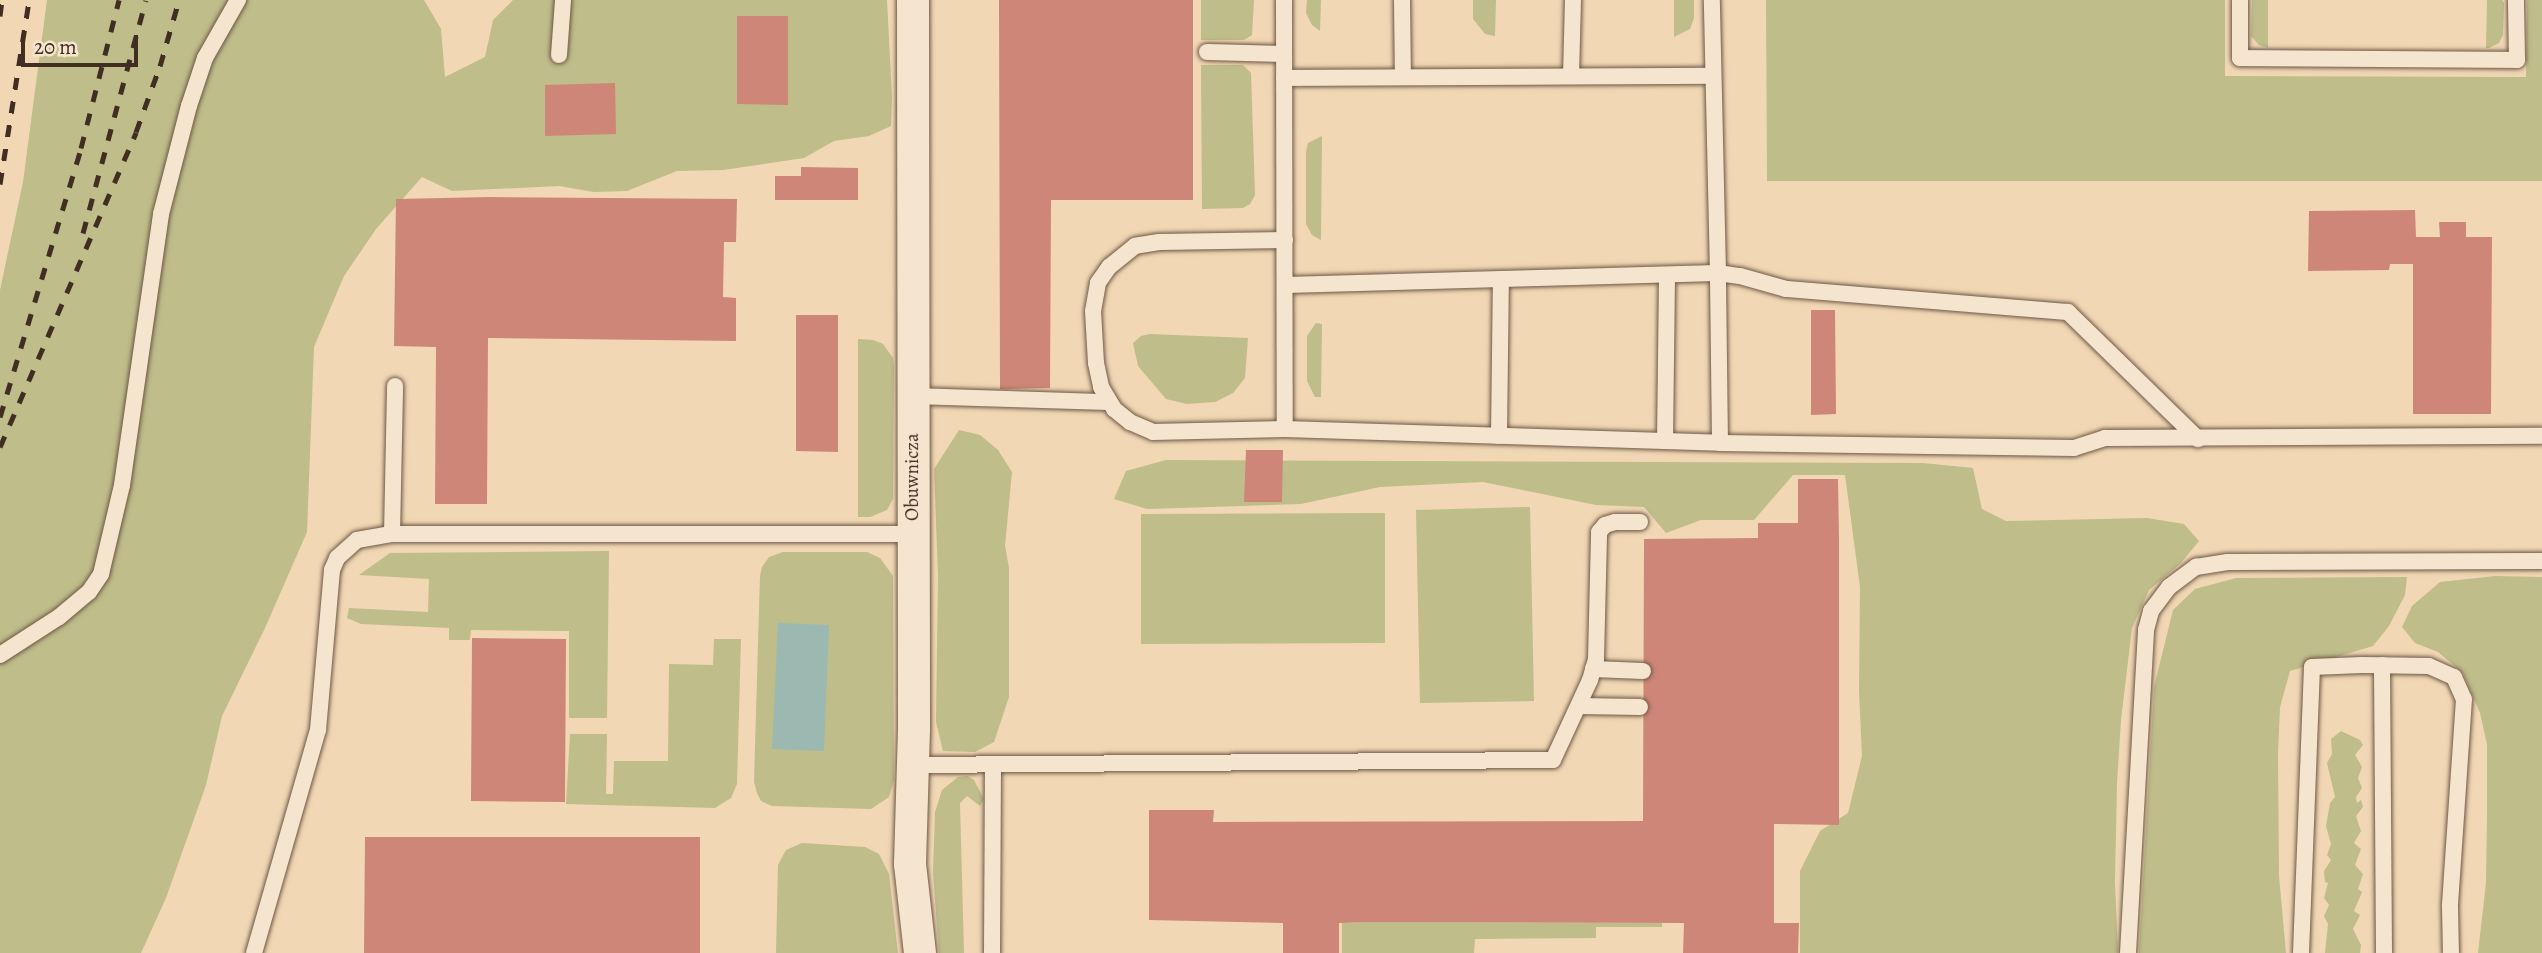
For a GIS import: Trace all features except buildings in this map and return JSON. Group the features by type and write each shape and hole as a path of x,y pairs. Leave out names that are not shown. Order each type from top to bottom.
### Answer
{"street":[{"name":"Obuwnicza","path":"913,0 913,765 910,864 920,953"}],"lane":[{"path":"0,655 59,617 89,592 101,574 122,485 162,214 189,106 205,58 238,0"},
{"path":"559,55 562,0"},
{"path":"1284,0 1285,429"},
{"path":"1402,0 1403,76"},
{"path":"1571,76 1573,0"},
{"path":"1712,0 1720,443"},
{"path":"2240,0 2240,58 2517,60 2516,0"},
{"path":"1208,52 1284,54"},
{"path":"1284,78 1713,76"},
{"path":"1285,240 1159,242 1135,246 1109,267 1098,283 1093,311 1096,363 1108,402 1130,422 1153,432 1285,429 1720,443 2074,448 2105,438 2542,436"},
{"path":"1285,285 1718,273 1740,276 1786,289 2068,313 2198,439"},
{"path":"1665,441 1667,276"},
{"path":"1499,436 1501,279"},
{"path":"392,534 395,386"},
{"path":"913,396 1108,402"},
{"path":"913,765 1553,760 1593,669 1600,532 1605,525 1615,522 1640,522"},
{"path":"254,953 318,730 332,570 338,558 357,540 392,534 913,534"},
{"path":"2128,953 2146,630 2151,611 2169,587 2196,567 2228,562 2542,561"},
{"path":"2301,953 2312,667 2382,665 2429,666 2446,672 2454,677 2464,699 2450,907 2451,953"},
{"path":"2382,665 2384,953"},
{"path":"1593,669 1643,671"},
{"path":"1579,706 1640,707"},
{"path":"992,953 993,764"}],"shaded area":[{"path":"47,0 424,0 441,29 445,77 485,57 493,20 513,0 887,0 891,126 869,136 834,141 804,158 723,170 677,171 627,191 594,192 559,186 452,191 422,177 376,229 344,276 314,347 307,532 265,628 222,716 206,785 166,898 141,953 0,953 0,290 23,182"},
{"path":"1201,0 1254,0 1252,35 1244,40 1201,40"},
{"path":"1307,0 1321,0 1320,31 1312,25 1306,13"},
{"path":"1473,0 1496,0 1495,36 1485,34 1473,19"},
{"path":"1674,0 1694,0 1694,18 1690,29 1674,37"},
{"path":"1766,0 2225,0 2225,76 2526,77 2527,0 2542,0 2542,181 1767,181"},
{"path":"2252,0 2268,0 2268,48 2259,45 2251,36"},
{"path":"2487,0 2502,0 2504,3 2503,35 2499,43 2489,48 2486,48"},
{"path":"1201,65 1243,65 1251,73 1255,195 1250,204 1243,208 1202,209"},
{"path":"1322,136 1321,240 1312,235 1306,224 1306,152 1308,143"},
{"path":"1316,323 1322,324 1321,397 1315,397 1307,381 1307,336"},
{"path":"1150,334 1248,338 1245,378 1233,393 1215,402 1187,404 1166,399 1138,366 1133,343 1141,336"},
{"path":"858,339 883,344 893,358 894,366 893,499 887,510 870,517 858,517"},
{"path":"959,430 980,435 998,450 1012,472 1005,546 1009,568 1009,697 994,742 975,752 943,751 936,722 938,576 934,469"},
{"path":"1166,460 1923,463 1973,468 1982,509 2006,521 2147,518 2184,524 2199,541 2181,563 2149,590 2132,628 2117,783 2115,882 2118,953 1800,953 1800,871 1820,831 1848,813 1862,756 1859,691 1860,587 1845,475 1793,475 1754,520 1701,520 1666,533 1644,507 1596,505 1483,482 1380,487 1301,504 1147,509 1114,499 1126,471"},
{"path":"1530,507 1534,701 1420,703 1416,510"},
{"path":"1385,513 1385,643 1141,644 1141,514"},
{"path":"609,551 607,718 569,718 569,631 471,630 470,640 449,640 449,628 361,624 347,618 349,608 428,612 429,579 359,575 390,553"},
{"path":"783,552 867,552 880,558 893,576 894,780 889,797 871,809 772,806 761,801 757,793 754,782 760,576 769,557"},
{"path":"2495,576 2542,577 2542,953 2478,953 2486,883 2487,815 2487,744 2480,713 2463,673 2438,652 2415,643 2402,627 2412,606 2440,582"},
{"path":"2407,577 2405,595 2389,626 2373,646 2290,671 2280,707 2278,753 2279,876 2286,953 2139,953 2154,687 2173,610 2195,589 2236,578"},
{"path":"714,639 741,639 737,784 731,798 715,808 566,804 570,734 607,734 606,794 613,794 614,761 668,761 669,664 713,665"},
{"path":"2341,731 2360,740 2363,745 2355,755 2362,767 2358,778 2362,788 2356,797 2357,803 2361,800 2363,807 2356,816 2361,831 2354,843 2361,849 2355,865 2363,874 2358,889 2362,892 2354,911 2360,915 2353,929 2361,945 2360,953 2325,953 2328,924 2324,916 2329,905 2324,898 2328,883 2325,882 2324,871 2331,860 2327,855 2331,844 2326,826 2330,803 2335,797 2327,763 2332,754 2331,739"},
{"path":"968,776 974,780 984,799 980,806 967,796 960,803 964,953 939,953 933,873 935,812 942,790 958,777"},
{"path":"802,843 865,847 879,854 889,874 898,953 776,953 778,865 786,850"},
{"path":"1342,923 1662,923 1662,927 1596,927 1596,938 1475,939 1474,953 1342,953"}],"water":[{"path":"778,623 829,625 824,751 772,749"}],"railway":[{"path":"0,16 2,0"},
{"path":"0,184 29,0"},
{"path":"0,417 81,148 119,0"},
{"path":"83,233 146,0"},
{"path":"0,447 136,132 160,66 179,0"}]}
